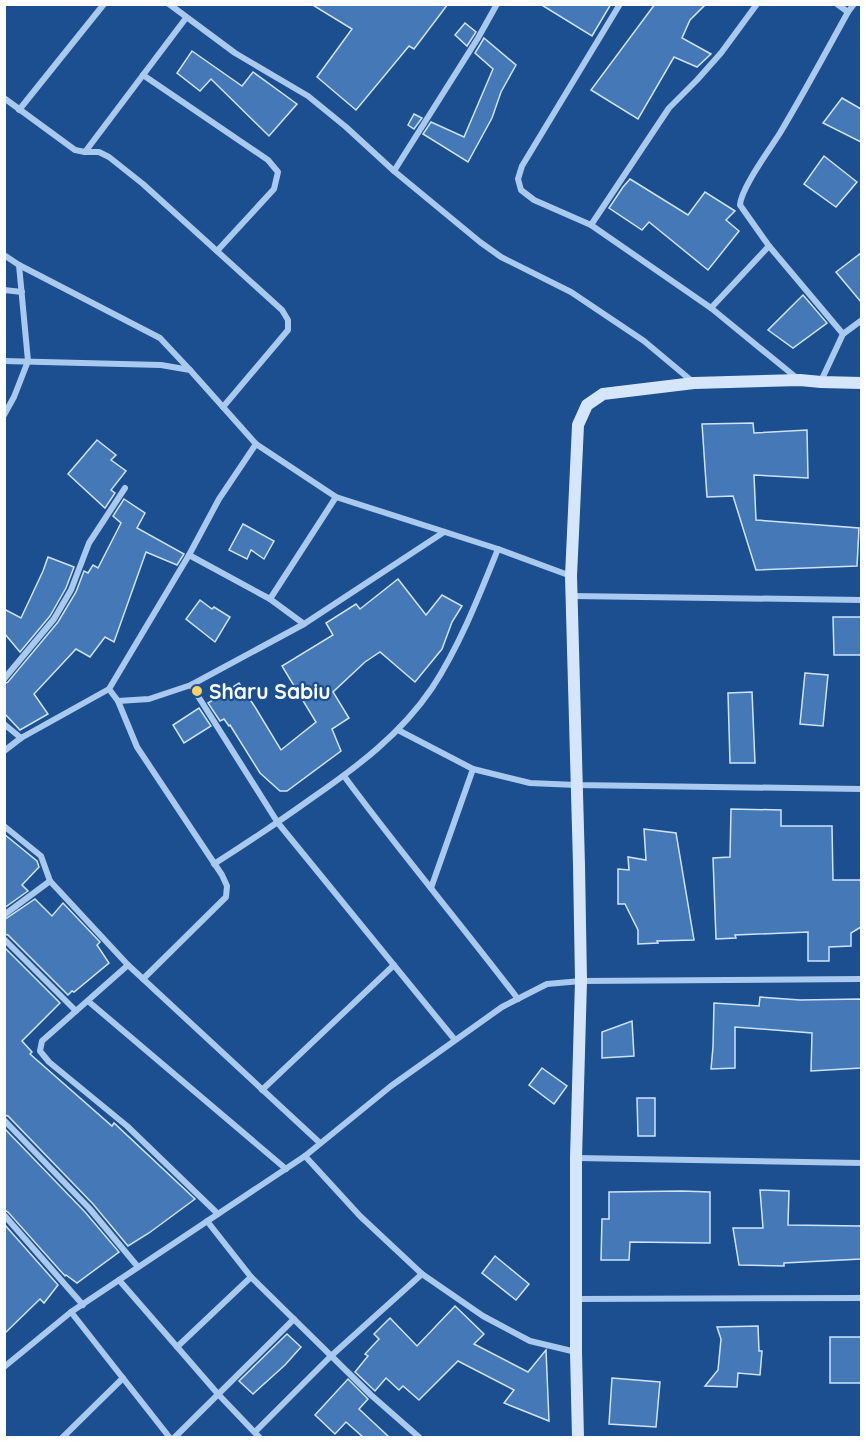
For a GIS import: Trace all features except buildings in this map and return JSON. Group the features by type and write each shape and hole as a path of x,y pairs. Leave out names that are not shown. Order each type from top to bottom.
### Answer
{"street":[{"path":"168,4 235,53 308,96 346,126 393,171 494,252 571,292 644,341 694,383"},
{"path":"393,171 478,38 497,4"},
{"path":"620,4 522,166 518,179 521,190 534,200 591,225 711,308 800,380"},
{"path":"591,225 669,108 721,53 757,4"},
{"path":"837,4 848,12"},
{"path":"843,334 769,246 740,205 740,198 854,4"},
{"path":"19,110 101,6"},
{"path":"85,152 186,18"},
{"path":"143,75 268,160 278,172 274,189 217,251"},
{"path":"4,98 75,150 99,152 109,157 282,310 288,320 288,330 223,407"},
{"path":"711,308 769,246"},
{"path":"4,255 160,338 256,444 336,497 498,549 571,576"},
{"path":"4,415 14,397 28,361 19,265"},
{"path":"4,290 22,292"},
{"path":"821,382 843,334 861,320"},
{"path":"4,361 161,365 190,370"},
{"path":"578,1437 576,1158 581,981 571,576 578,425 587,405 603,394 694,383 800,380 861,383"},
{"path":"4,751 21,738 109,689 189,555 219,499 256,444"},
{"path":"4,679 54,619 71,590 89,543 125,488"},
{"path":"270,599 336,497"},
{"path":"118,701 149,699 191,685 304,624 444,532"},
{"path":"214,864 345,776 398,730 432,688 467,626 498,549"},
{"path":"189,555 270,599 304,624"},
{"path":"572,596 861,600"},
{"path":"191,685 278,823 455,1040"},
{"path":"109,689 118,701 137,747 227,886 226,897 143,979"},
{"path":"4,724 21,738"},
{"path":"398,730 472,769 530,783 861,789"},
{"path":"431,888 472,769"},
{"path":"345,776 378,822 518,999"},
{"path":"4,826 41,856 50,881 128,965 320,1143"},
{"path":"4,915 50,881"},
{"path":"4,939 76,1011"},
{"path":"128,965 42,1041 40,1051 50,1062 127,1126 218,1214"},
{"path":"262,1090 394,965"},
{"path":"4,1367 71,1312 305,1156 391,1086 455,1040 502,1007 547,984 581,981 861,979"},
{"path":"88,1001 286,1169"},
{"path":"4,1120 89,1208 138,1267"},
{"path":"305,1156 360,1216 422,1274 483,1316 531,1341 576,1352"},
{"path":"576,1158 861,1163"},
{"path":"6,1219 82,1305"},
{"path":"207,1221 251,1277 371,1395 420,1437"},
{"path":"119,1280 218,1394 258,1435 331,1356 422,1274"},
{"path":"177,1347 251,1277"},
{"path":"576,1299 861,1298"},
{"path":"71,1312 172,1437 294,1319"},
{"path":"62,1437 123,1378"}],"place":[{"name":"Sharu Sabiu","path":"197,691"}]}
